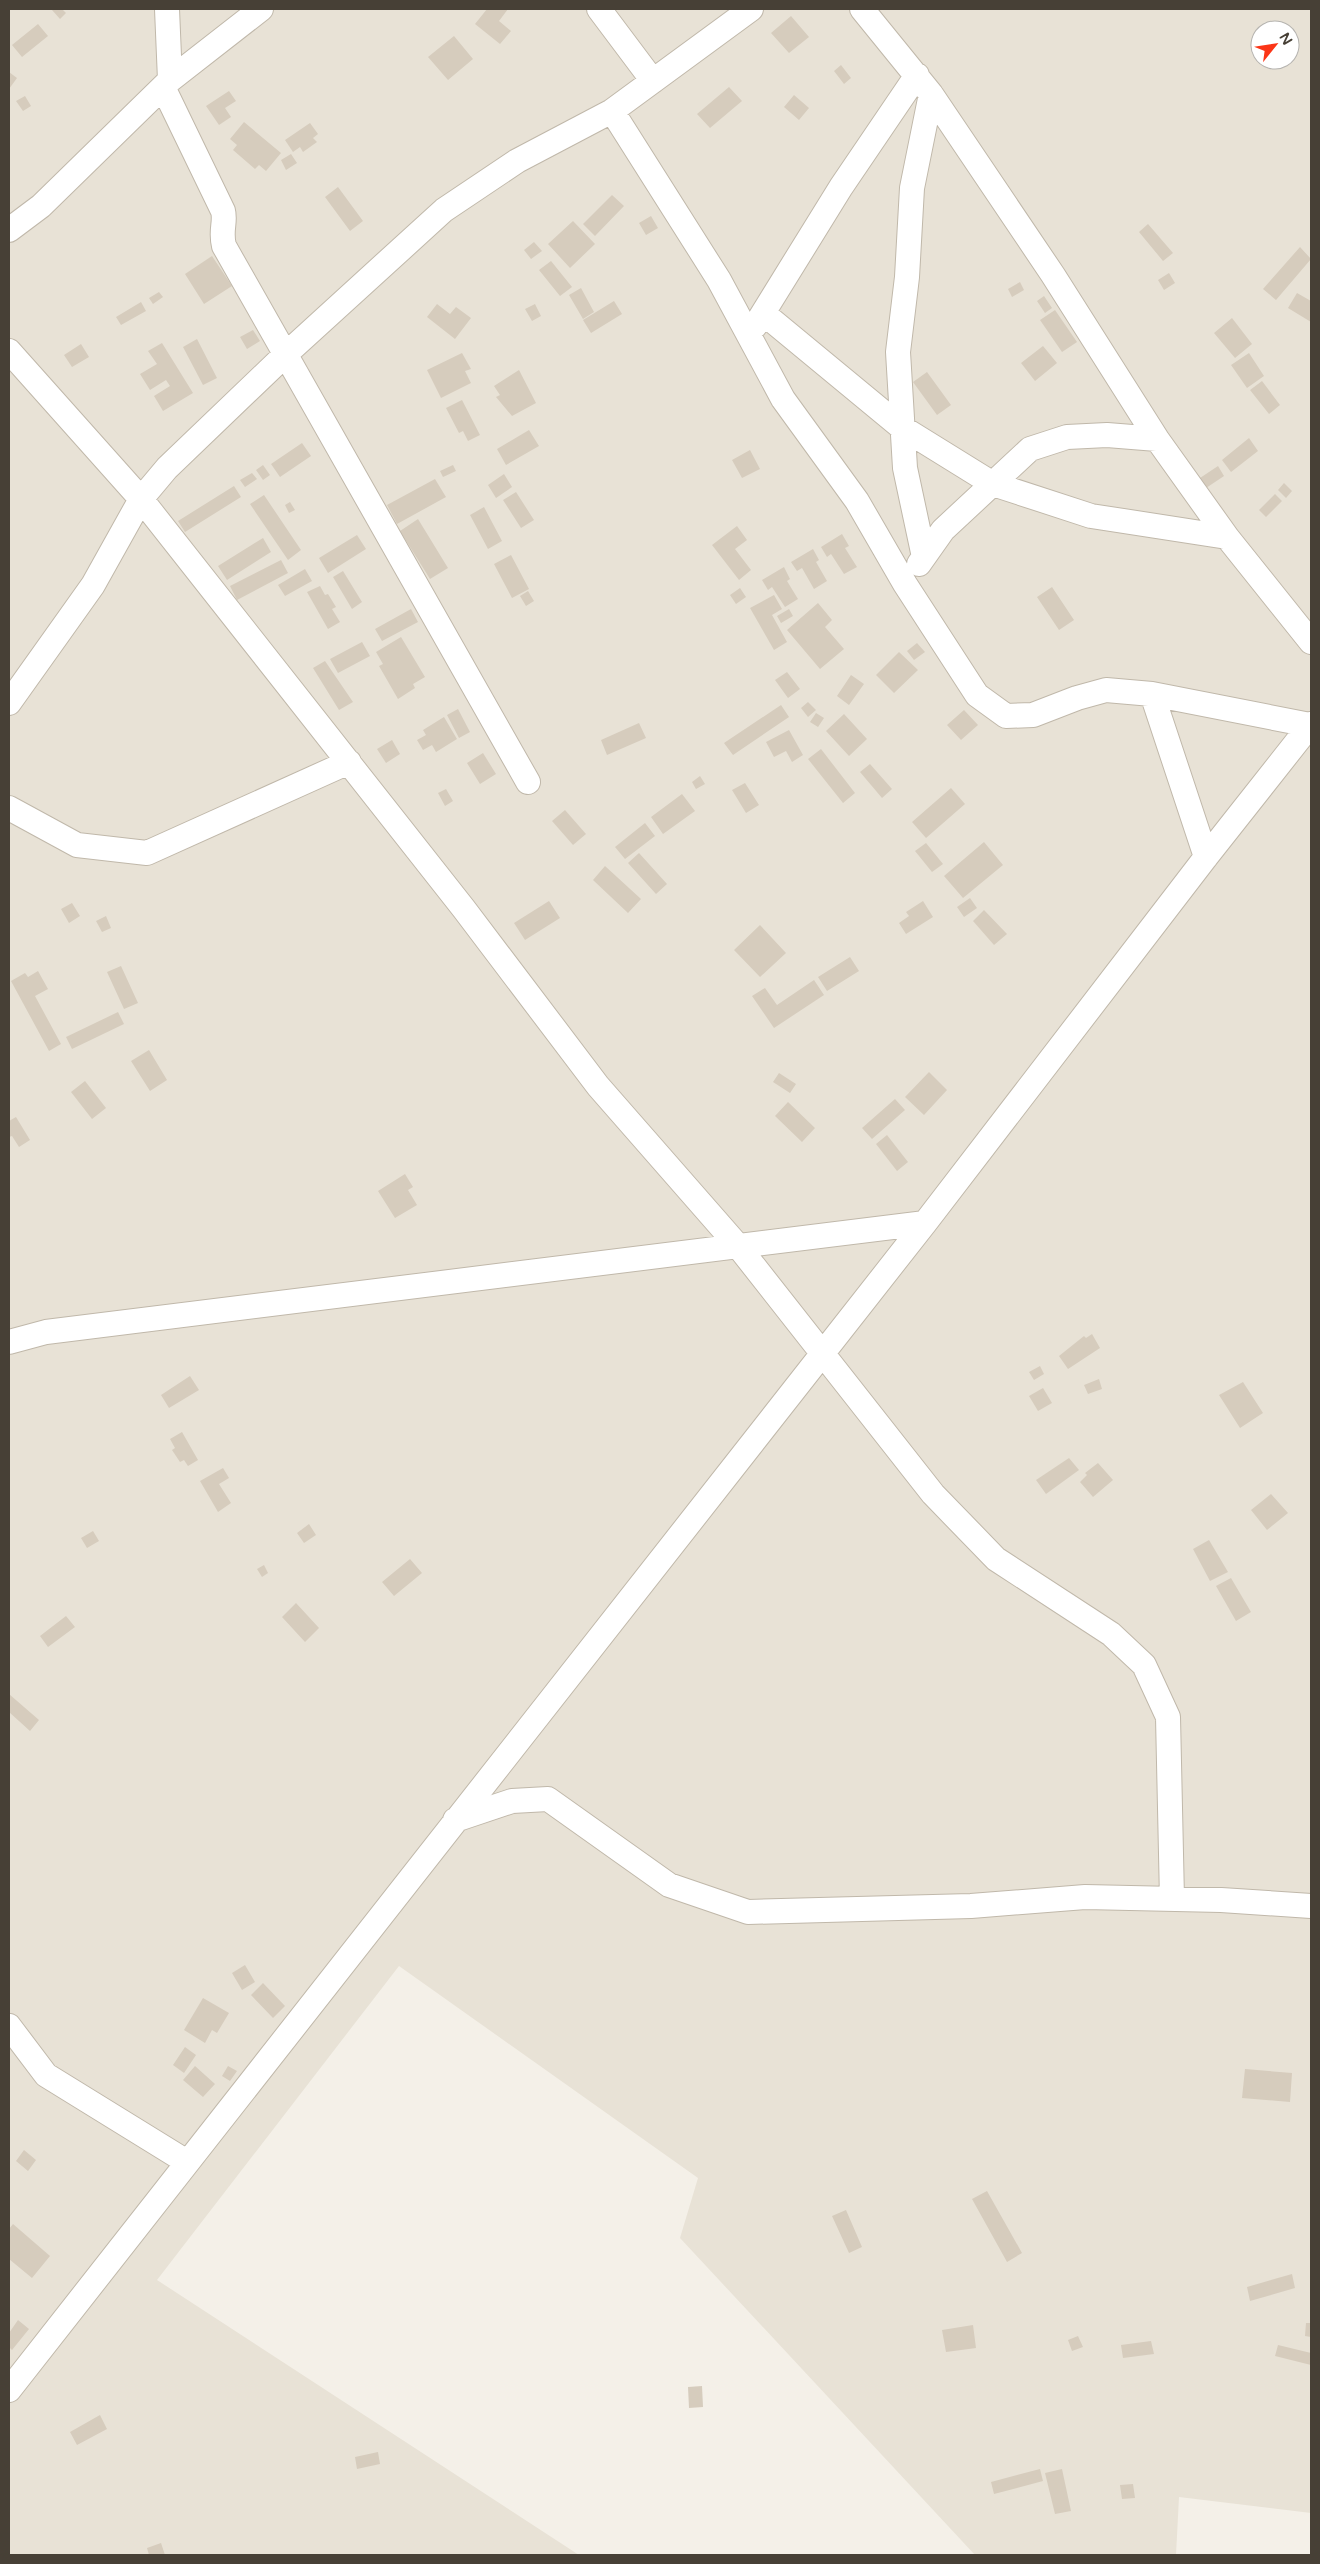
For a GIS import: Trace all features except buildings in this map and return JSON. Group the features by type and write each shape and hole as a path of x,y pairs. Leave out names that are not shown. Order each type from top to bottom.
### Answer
{"street":[{"path":"167,9 166,83 223,211 224,221 221,228 224,246 281,350 286,354 528,782"},
{"path":"9,230 41,206 166,83 261,9"},
{"path":"599,9 653,82"},
{"path":"9,703 93,585 141,499 167,468 286,354 444,210 517,161 612,111 751,9"},
{"path":"862,9 931,94 1052,275 1157,439 1227,538 1311,642"},
{"path":"749,336 840,187 917,75"},
{"path":"924,557 905,468 901,427 898,352 907,277 912,188 931,94"},
{"path":"9,2390 925,1223 1206,857 1311,725 1152,694 1106,690 1077,698 1033,715 1006,716 977,695 905,584 857,501 783,399 710,266 612,111"},
{"path":"763,313 901,427 993,484 1091,516 1227,538"},
{"path":"9,351 141,499 464,909 598,1086 738,1246 934,1494 996,1559 1110,1634 1144,1665 1168,1717 1172,1898"},
{"path":"905,584 943,530 1030,449 1067,437 1107,435 1157,439"},
{"path":"1152,694 1206,857"},
{"path":"9,808 77,845 147,853 349,762"},
{"path":"9,1342 46,1332 925,1223"},
{"path":"455,1820 512,1801 548,1799 670,1885 748,1912 971,1906 1085,1897 1172,1898 1311,1906"},
{"path":"9,2026 18,2051 46,2075 187,2162"}],"shaded area":[{"path":"9,9 1311,9 1311,2513 1179,2497 1176,2555 975,2555 680,2238 698,2178 399,1966 157,2280 579,2555 9,2555"}]}
